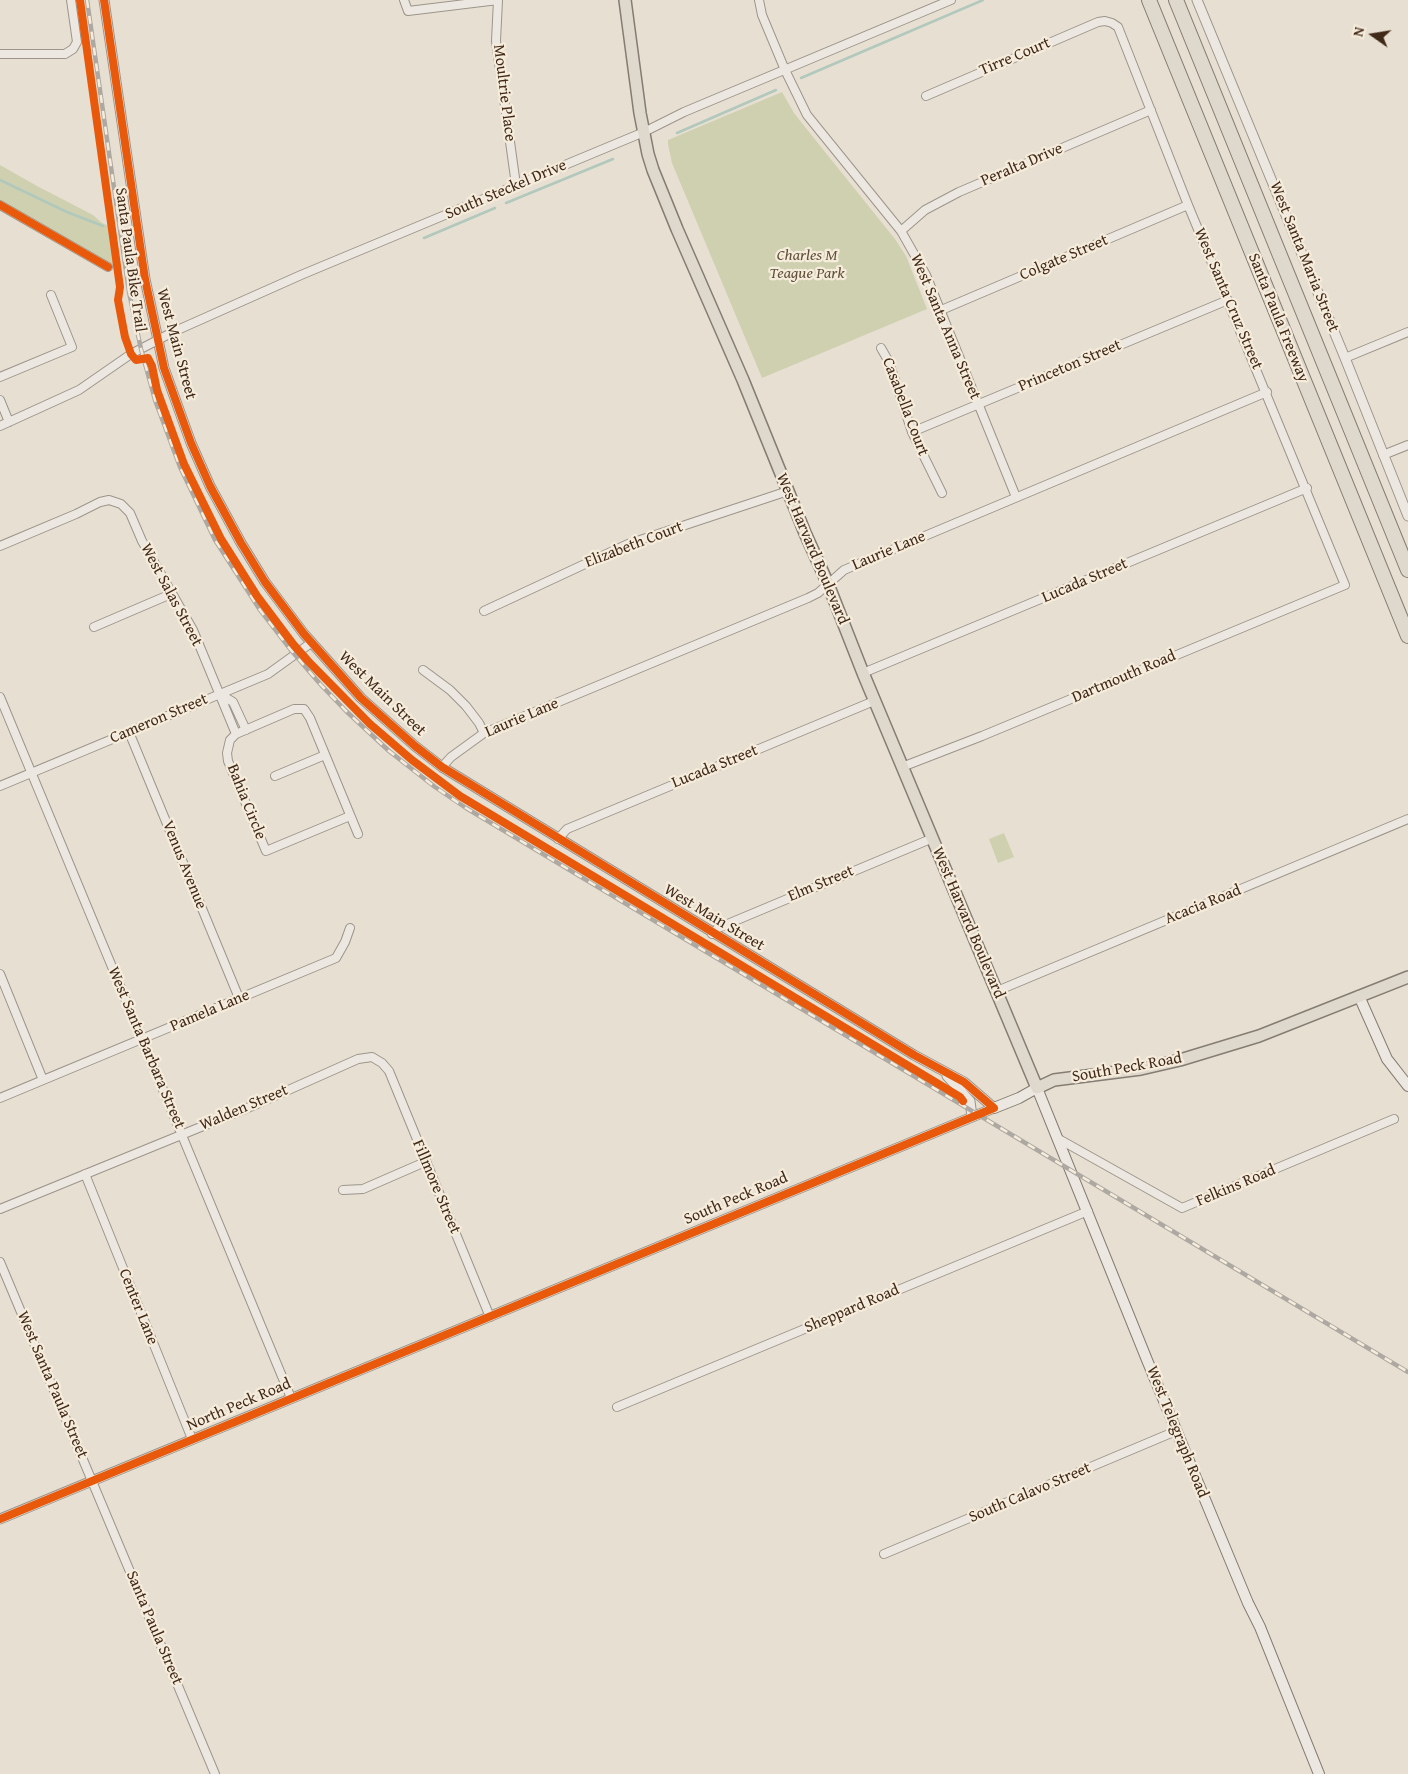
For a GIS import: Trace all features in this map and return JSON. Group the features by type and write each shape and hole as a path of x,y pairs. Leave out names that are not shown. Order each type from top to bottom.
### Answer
{"highway":[{"name":"Santa Paula Freeway","path":"1149,0 1408,636"},
{"name":"Santa Paula Freeway","path":"1176,0 1408,570"}],"main road":[{"name":"West Harvard Boulevard","path":"625,0 648,154 673,219 743,380 828,584 874,701 1037,1088"},
{"name":"South Peck Road","path":"994,1108 1019,1098 1054,1080 1141,1069 1180,1060 1260,1036 1408,977"},
{"path":"1359,996 1387,1059 1408,1086"},
{"name":"West Telegraph Road","path":"1037,1088 1176,1431 1241,1589 1260,1627 1319,1774"}],"street":[{"path":"0,54 65,54 73,49 77,42 71,0"},
{"name":"West Main Street","path":"104,0 145,279 164,368 179,411 210,486 265,582 312,643 361,698 442,768 712,934 914,1055 964,1082 994,1108"},
{"name":"Moultrie Place","path":"404,0 408,11 498,0 496,41 516,185"},
{"path":"758,0 762,15 785,70"},
{"name":"South Steckel Drive","path":"0,426 79,390 131,354 173,332 301,275 644,132 684,112 951,0"},
{"name":"West Santa Maria Street","path":"1197,0 1408,516"},
{"name":"Tirre Court","path":"926,96 1090,25 1105,21"},
{"name":"West Santa Cruz Street","path":"1105,21 1118,27 1188,205 1346,585"},
{"name":"West Santa Anna Street","path":"785,70 807,115 901,231 926,275 1016,497"},
{"name":"Peralta Drive","path":"901,231 925,210 959,192 1151,110"},
{"path":"0,205 108,267"},
{"name":"Colgate Street","path":"939,311 1188,205"},
{"path":"0,377 72,347 51,295"},
{"name":"Princeton Street","path":"912,432 1228,300"},
{"path":"1345,358 1408,332"},
{"name":"Casabella Court","path":"881,348 889,362 912,432 942,493"},
{"name":"Laurie Lane","path":"442,768 451,757 484,733 808,598 844,570 1266,392"},
{"path":"0,400 9,422"},
{"path":"1383,455 1408,445"},
{"name":"Lucada Street","path":"863,673 1307,488"},
{"name":"Elizabeth Court","path":"484,611 628,544 788,491"},
{"name":"West Salas Street","path":"0,546 100,502 109,500 127,509 142,541 192,630 236,734"},
{"name":"Dartmouth Road","path":"902,767 982,736 1346,585"},
{"path":"94,627 171,594"},
{"name":"Cameron Street","path":"0,786 268,674 312,643"},
{"path":"423,670 450,690 466,706 484,733"},
{"path":"220,694 233,702 246,730"},
{"name":"West Santa Barbara Street","path":"0,697 291,1398"},
{"name":"Lucada Street","path":"558,839 567,829 874,701"},
{"path":"236,734 294,709 304,709 310,718 358,834"},
{"name":"Venus Avenue","path":"129,732 239,998"},
{"name":"Bahia Circle","path":"236,734 227,746 228,761 266,851 350,816"},
{"path":"274,776 325,755"},
{"name":"Acacia Road","path":"997,991 1408,820"},
{"name":"Elm Street","path":"712,934 718,928 933,838"},
{"name":"Pamela Lane","path":"0,1098 336,958 350,928"},
{"path":"0,974 43,1080"},
{"name":"Walden Street","path":"0,1209 257,1104 358,1059 365,1057 378,1060"},
{"name":"Fillmore Street","path":"378,1060 389,1071 490,1317"},
{"path":"940,1068 970,1101 972,1117"},
{"name":"South Peck Road","path":"490,1317 994,1108"},
{"name":"Felkins Road","path":"1057,1138 1182,1208 1394,1120"},
{"path":"343,1190 363,1189 425,1162"},
{"name":"Center Lane","path":"84,1174 192,1440"},
{"name":"Sheppard Road","path":"616,1407 1088,1211"},
{"name":"West Santa Paula Street","path":"0,1262 92,1482"},
{"name":"North Peck Road","path":"0,1519 490,1317"},
{"name":"South Calavo Street","path":"884,1554 1176,1431"},
{"name":"Santa Paula Street","path":"92,1482 215,1774"}],"green space":[{"name":"Charles M Teague Park","path":"782,92 794,113 895,239 906,256 927,309 762,378 672,163 668,140"},
{"path":"0,165 93,215 109,226 115,264 113,266 0,201"},
{"path":"1004,833 1014,857 998,863 989,839"}],"waterway":[{"path":"801,78 983,0"},
{"path":"677,133 776,90"},
{"path":"506,203 613,159"},
{"path":"0,180 67,212 103,226"},
{"path":"424,238 495,208"}],"railway":[{"path":"87,0 129,292 141,349 155,400 180,467 215,540 260,610 290,649 346,711 389,751 435,787 466,808 1408,1372"}],"cycle path":[{"name":"Santa Paula Bike Trail","path":"80,0 120,287 118,300 125,337 131,354 136,360 148,358 152,366 157,390 184,464 221,539 257,596 293,644 370,724 412,760 460,796 960,1097 963,1101"},
{"name":"Santa Paula Bike Trail","path":"0,1519 994,1108 964,1082 914,1055 442,767 415,746 361,698 304,634 265,582 210,486 191,443 164,368 145,279 104,0"},
{"path":"0,205 108,267"}]}
